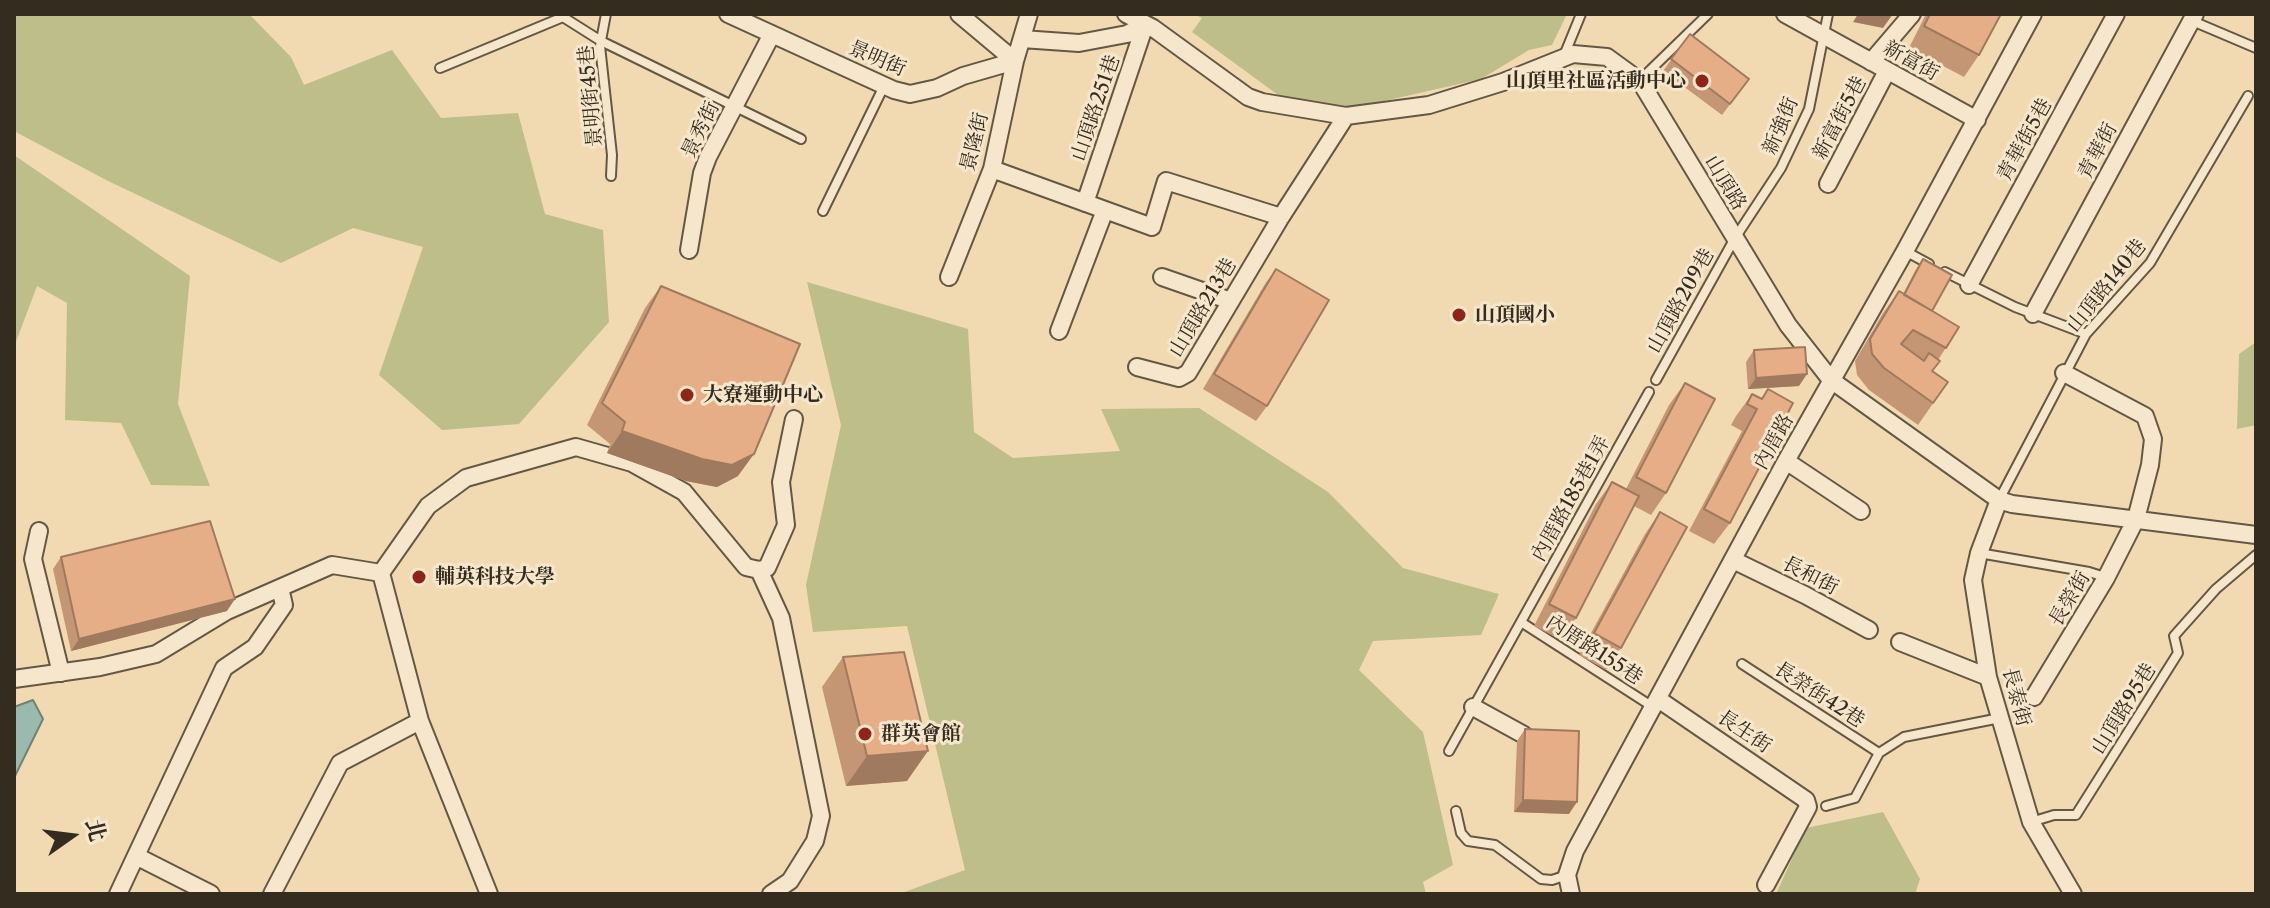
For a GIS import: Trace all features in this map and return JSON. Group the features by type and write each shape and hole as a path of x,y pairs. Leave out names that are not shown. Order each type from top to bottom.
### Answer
{"street":[{"name":"景明街","path":"728,14 910,94 1015,61"},
{"path":"959,14 1015,61"},
{"name":"景隆街","path":"949,277 992,169 1015,61 1029,14"},
{"name":"山頂路","path":"1126,14 1153,28 1248,97 1346,116 1429,105 1503,82 1573,54 1607,57 1640,81 1788,325 1831,380 1999,500 2256,535"},
{"name":"新富街","path":"1785,14 1977,120"},
{"path":"1871,62 1912,14"},
{"name":"內厝路","path":"1567,875 1575,851 1655,703 2033,14"},
{"name":"青華街5巷","path":"1969,285 2116,14"},
{"name":"青華街","path":"2033,314 2187,16"},
{"path":"1022,39 1079,43 1127,34 1145,25"},
{"name":"山頂路251巷","path":"1085,203 1145,25"},
{"name":"景秀街","path":"689,250 702,173 772,34"},
{"name":"新富街5巷","path":"1828,184 1887,71"},
{"name":"山頂路213巷","path":"1137,367 1183,378 1188,373 1281,217 1346,116"},
{"path":"992,169 1152,227 1166,181 1281,217"},
{"path":"1059,331 1105,210"},
{"path":"1162,277 1231,301"},
{"name":"長榮街","path":"2034,697 2106,578 2136,519 2150,465 2153,439 2150,423 2145,416 2064,373"},
{"path":"489,894 420,721 381,573 428,506 466,478 576,447 632,463 684,492 746,567 767,568 786,525 781,482 794,419"},
{"path":"1786,461 1861,511"},
{"name":"長泰街","path":"1999,500 1979,553 1973,580 1988,677 2031,822 2073,894"},
{"path":"39,531 33,559 61,673"},
{"name":"長和街","path":"1733,560 1869,630"},
{"path":"14,679 100,667 156,654 227,611 332,565 381,573"},
{"path":"759,570 781,618 821,816 815,841 799,868 790,881 771,894"},
{"path":"118,894 224,668 255,647 284,605 280,588"},
{"path":"1900,642 1988,677"},
{"name":"長生街","path":"1655,703 1806,800 1808,807 1766,885"},
{"path":"1473,707 1524,735"},
{"path":"272,894 340,763 420,721"},
{"path":"136,856 211,894"},
{"path":"1567,875 1571,894"}],"lane":[{"name":"景明街45巷","path":"606,14 601,41 612,155 611,176"},
{"path":"1563,58 1581,14"},
{"path":"1640,81 1708,14"},
{"name":"新強街","path":"1735,238 1781,168 1809,109 1828,14"},
{"path":"2187,16 2256,48"},
{"path":"440,68 563,17 601,41 801,139"},
{"path":"823,211 884,85"},
{"name":"山頂路140巷","path":"1999,500 2086,334 2150,263 2248,96"},
{"name":"山頂路209巷","path":"1656,380 1735,238"},
{"path":"1905,251 1969,285 2086,334"},
{"name":"內厝路185巷1弄","path":"1521,622 1649,392"},
{"path":"1979,553 2089,572 2106,578"},
{"name":"山頂路95巷","path":"2031,822 2054,815 2076,815 2178,653 2174,636 2216,589 2256,555"},
{"name":"內厝路155巷","path":"1449,751 1521,622 1655,703"},
{"name":"長榮街42巷","path":"1742,664 1879,753"},
{"path":"1826,806 1855,798 1879,753 1904,737 2001,717"},
{"path":"1456,811 1461,833 1468,841 1495,845 1541,879 1552,880 1567,875"}],"green space":[{"path":"14,14 249,14 291,57 304,85 392,50 441,118 518,113 545,214 603,230 609,322 519,424 442,430 379,375 423,247 353,228 281,263 108,181 14,131"},
{"path":"1193,14 1567,14 1552,45 1529,50 1481,79 1349,109 1285,100 1192,32 1202,18"},
{"path":"14,155 190,276 178,404 210,486 151,485 121,423 65,420 67,303 37,286 14,347"},
{"path":"807,282 968,329 974,432 1013,458 1120,451 1101,409 1199,408 1328,492 1403,568 1499,594 1481,635 1373,641 1359,670 1423,732 1453,865 1423,882 1426,894 899,894 965,870 907,626 813,632 806,585 841,425"},
{"path":"2256,342 2256,425 2237,429 2239,354"},
{"path":"1883,812 1920,879 1915,894 1776,894 1806,828"}],"water":[{"path":"33,700 43,719 14,778 14,707"}],"building":[{"path":"1930,14 2001,14 1979,55 1924,26"},
{"path":"1690,34 1749,79 1730,104 1671,59"},
{"path":"1923,259 1952,275 1932,311 1904,295"},
{"path":"1276,269 1329,300 1267,406 1214,374"},
{"name":"大寮運動中心","path":"661,286 800,344 754,454 732,465 702,459 622,431 625,422 602,403"},
{"path":"1899,291 1959,327 1946,348 1913,330 1901,344 1924,361 1929,353 1940,361 1932,371 1948,382 1933,403 1884,368 1872,354 1870,339"},
{"path":"1805,347 1807,374 1756,378 1754,350"},
{"path":"1685,383 1715,399 1666,493 1636,477"},
{"path":"1768,389 1793,403 1730,523 1704,509 1757,409 1747,404 1752,394 1762,399"},
{"path":"1612,482 1639,496 1576,618 1549,604"},
{"path":"1660,512 1687,527 1621,648 1594,633"},
{"path":"210,521 235,599 79,639 61,557"},
{"path":"904,652 928,751 867,756 843,657"},
{"path":"1525,729 1579,731 1577,802 1523,800"}],"place":[{"name":"山頂里社區活動中心","path":"1702,81"},
{"name":"山頂國小","path":"1459,315"},
{"name":"大寮運動中心","path":"687,395"},
{"name":"輔英科技大學","path":"419,577"},
{"name":"群英會館","path":"865,734"}]}
